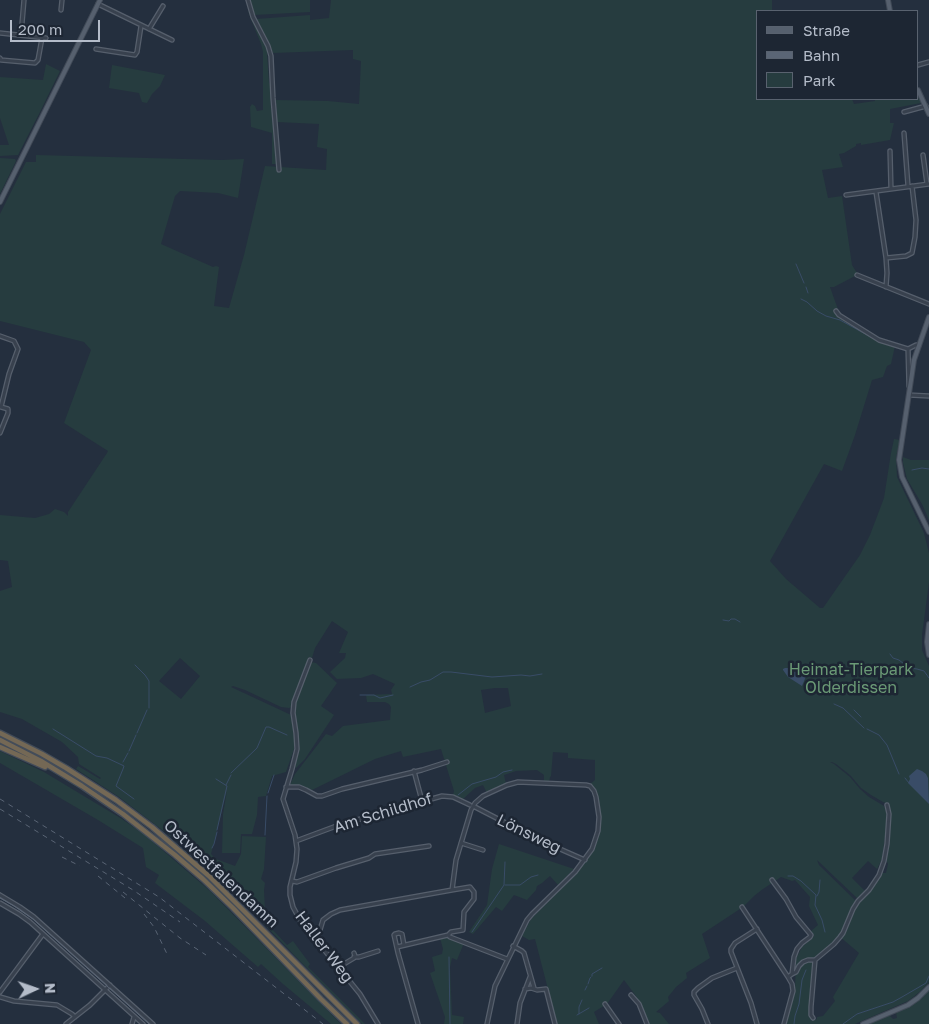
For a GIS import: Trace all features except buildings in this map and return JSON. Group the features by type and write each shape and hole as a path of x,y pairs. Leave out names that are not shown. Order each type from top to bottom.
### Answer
{"highway":[{"name":"Ostwestfalendamm","path":"0,731 66,768 152,827 236,902 357,1024"},
{"name":"Ostwestfalendamm","path":"0,740 62,773 123,814 175,855 233,908 347,1024"},
{"path":"0,747 44,766 123,814"}],"main road":[{"path":"0,202 99,2"},
{"path":"919,92 929,114"},
{"path":"929,317 914,360 900,454 900,467 905,483 929,532"},
{"path":"929,624 927,642 929,655"},
{"path":"863,1024 908,1005 929,988"}],"street":[{"path":"22,35 24,0"},
{"path":"61,10 62,0"},
{"path":"248,0 253,17 265,38 271,56 279,170"},
{"path":"99,2 141,26 172,40"},
{"path":"149,29 163,6"},
{"path":"96,49 135,55 141,26"},
{"path":"0,33 44,38 38,60 35,63 1,60 0,58"},
{"path":"904,112 926,106"},
{"path":"886,258 906,256 912,253 914,242 916,220 904,133"},
{"path":"890,151 891,189"},
{"path":"846,196 928,184 923,155"},
{"path":"876,192 886,258 886,288"},
{"path":"857,275 929,304"},
{"path":"836,312 879,340 908,349 918,345"},
{"path":"0,336 14,342 18,349 8,374 1,407 6,408 8,411 0,433"},
{"path":"908,349 908,383 910,387"},
{"path":"909,395 929,396"},
{"name":"Haller Weg","path":"310,660 294,702 293,713 297,742 283,800 296,841 296,862 290,895 303,924 339,967 365,1002 378,1024"},
{"path":"286,787 299,787 322,796 342,789 447,762"},
{"path":"414,772 422,801"},
{"path":"452,890 455,864 471,805 483,796 498,788 524,782 586,785 592,788 598,805 598,824 592,849 575,872 530,916 495,986 486,1024"},
{"name":"Am Schildhof","path":"296,841 339,825 442,796 456,798 471,805"},
{"name":"Lönsweg","path":"471,805 535,838 585,860"},
{"path":"788,977 796,972 803,962 815,960 834,944 843,933 858,901 869,890 879,875 887,844 889,814 887,805"},
{"path":"461,843 483,850"},
{"path":"292,881 297,882 376,854 430,846"},
{"path":"772,880 796,917 811,935 797,949 792,974"},
{"path":"317,940 323,920 340,910 470,887 474,892 472,900 464,912 463,930 397,947"},
{"path":"0,895 34,917 153,1024"},
{"path":"0,903 24,918 43,934 143,1024"},
{"path":"742,907 792,984 793,992 784,1024"},
{"path":"757,929 732,946 731,952 757,1024"},
{"path":"404,945 402,935 400,933 394,935 418,1024"},
{"path":"0,992 43,934"},
{"path":"448,935 507,959"},
{"path":"514,946 524,953 534,989"},
{"path":"339,967 354,957 378,950"},
{"path":"354,952 354,957"},
{"path":"813,1018 811,1008 815,960"},
{"path":"708,1024 694,994 706,981 737,968"},
{"path":"517,1024 519,1007 530,977"},
{"path":"66,1024 91,1005 110,985"},
{"path":"525,989 547,990 555,1024"},
{"path":"631,995 639,1004 647,1024"},
{"path":"0,997 14,1001 57,1005 75,1018"},
{"path":"605,1004 619,1024"},
{"path":"132,1024 134,1016"}],"green space":[{"path":"250,0 310,0 310,12 254,15"},
{"name":"Heimat-Tierpark Olderdissen","path":"331,0 772,0 772,10 756,10 756,100 852,100 854,104 875,100 919,99 921,103 890,109 890,123 894,123 890,140 861,145 861,143 856,144 856,146 839,154 843,167 822,170 828,198 842,196 852,265 857,273 855,276 834,287 830,287 840,315 878,341 895,346 891,364 887,366 883,377 872,380 842,471 824,464 770,561 786,579 820,608 823,608 860,555 870,535 884,498 894,439 900,440 896,457 897,477 924,533 929,553 929,582 922,635 922,650 929,666 929,982 908,1001 855,1024 785,1024 795,990 796,959 802,947 814,936 811,931 818,925 809,906 810,897 795,880 792,881 781,877 754,896 743,907 702,934 710,958 686,973 687,978 668,997 669,1001 656,1012 660,1013 669,1024 648,1024 636,996 624,980 607,1004 594,1012 599,1024 557,1024 535,939 529,940 522,936 531,919 577,873 593,849 599,832 600,817 598,800 590,784 595,780 595,760 568,758 568,753 553,752 549,782 544,782 544,775 537,770 516,771 504,775 506,784 487,793 483,785 475,788 462,800 453,795 454,791 441,749 403,757 401,751 375,759 312,790 302,786 290,785 295,774 326,734 332,736 343,726 390,720 391,707 389,704 385,702 367,702 366,695 392,694 391,690 395,684 373,674 361,678 337,679 330,672 345,658 346,653 339,653 348,632 332,621 315,648 312,658 309,657 291,707 281,707 245,690 231,687 291,715 294,731 294,749 286,772 272,776 266,796 258,797 257,815 252,834 241,834 240,853 222,853 223,814 227,791 211,854 216,859 235,866 241,854 242,836 266,837 264,869 261,879 265,883 265,911 271,928 287,945 293,941 310,964 308,967 365,1024 362,1024 260,920 260,917 183,846 119,797 76,769 78,766 101,778 79,764 78,757 62,742 22,719 0,712 0,591 12,587 8,561 0,560 0,515 35,518 49,514 55,509 64,512 68,516 68,512 108,451 64,423 91,350 84,342 0,321 0,214 26,162 36,162 36,155 244,159 238,198 218,193 180,191 175,196 161,244 213,267 219,267 214,306 229,308 244,255 265,166 326,170 327,149 317,147 319,124 277,122 276,100 328,101 359,104 361,61 353,59 353,50 273,53 256,19 310,15 310,20 329,18","holes":["180,658 200,676 181,699 159,681","508,688 511,706 485,713 481,690","830,762 836,764 850,775 861,788 886,803 890,810 886,873 882,873 870,891 858,903 819,865 817,860 858,899 865,891 852,878 868,861 877,869 882,859 887,810 869,797 850,777","839,936 859,953 833,997 835,1001 823,1016 811,1021 810,1007 814,964 811,962 812,958 817,957"]},
{"path":"248,9 268,51 269,83 271,84 278,164 272,164 272,133 251,127 250,107 252,104 257,111 263,110 263,52"},
{"path":"46,64 60,71 40,112 18,155 0,156 0,145 9,145 0,118 0,77 43,80"},
{"path":"112,65 165,75 160,86 147,103 142,102 139,93 109,88"},
{"path":"0,158 15,159 16,161 0,194"},
{"path":"903,457 911,460 929,460 929,520 907,479"},
{"path":"311,662 316,663 337,683 321,706 334,715 305,759 296,768 298,749 294,713 295,702"},
{"path":"0,751 44,772 145,835 210,891 341,1024 331,1024 261,964 258,967 205,921 155,883 159,875 146,867 143,848 0,763"},
{"path":"499,844 574,869 558,885 550,876 537,886 536,890 527,900 514,895 502,911 496,907 473,934 469,932 487,905 492,869"},
{"path":"443,937 464,943 457,960 452,958 450,967 452,1015 464,1017 463,1024 444,1024 445,1017 430,973 435,971 432,957 442,954 443,949 440,938"},
{"path":"929,990 929,1024 867,1024 889,1015 893,1019 897,1018 896,1012 915,1003"}],"water":[{"path":"785,668 794,668 807,674 802,686 788,677 783,670"},
{"path":"917,769 926,774 928,778 929,804 908,783 909,776"}],"waterway":[{"path":"796,264 804,283"},
{"path":"806,287 808,293"},
{"path":"801,299 826,316 840,320 878,341"},
{"path":"912,470 929,469"},
{"path":"723,620 735,619 740,622"},
{"path":"890,654 909,668 924,671 929,678"},
{"path":"135,665 149,681 149,708"},
{"path":"410,687 430,680 443,672 492,677 542,674"},
{"path":"360,695 374,695 380,698 393,695"},
{"path":"834,704 843,708 864,728"},
{"path":"137,733 147,710"},
{"path":"854,710 861,717"},
{"path":"231,773 257,748 266,727 287,735"},
{"path":"53,729 96,756 107,758 122,765"},
{"path":"867,729 879,735 887,745 899,774"},
{"path":"129,751 136,735"},
{"path":"123,762 128,753"},
{"path":"122,765 124,766 116,786 134,799"},
{"path":"458,795 472,784 512,770"},
{"path":"226,785 231,775"},
{"path":"268,793 274,775"},
{"path":"905,778 909,783"},
{"path":"216,779 227,786 217,830"},
{"path":"265,835 267,796"},
{"path":"212,848 217,832"},
{"path":"472,932 504,885 505,862"},
{"path":"505,885 520,885 531,877 538,875"},
{"path":"788,876 793,876 801,881 816,895 815,905 825,932"},
{"path":"817,896 820,880"},
{"path":"449,957 450,1024"},
{"path":"592,976 592,974 602,968"},
{"path":"794,1024 802,980 806,970"},
{"path":"843,1024 857,1014 902,997 926,983 929,976"},
{"path":"588,984 591,977"},
{"path":"585,990 587,986"},
{"path":"579,1014 582,1000"},
{"path":"577,1015 589,1008"}],"tram line":[{"path":"0,898 33,919 149,1024"}],"railway":[{"path":"0,799 159,897 323,1024"},
{"path":"0,809 133,890 180,922"},
{"path":"62,857 80,866"},
{"path":"98,876 125,898"},
{"path":"123,892 180,938 206,955"},
{"path":"144,914 154,927 168,956"}]}
